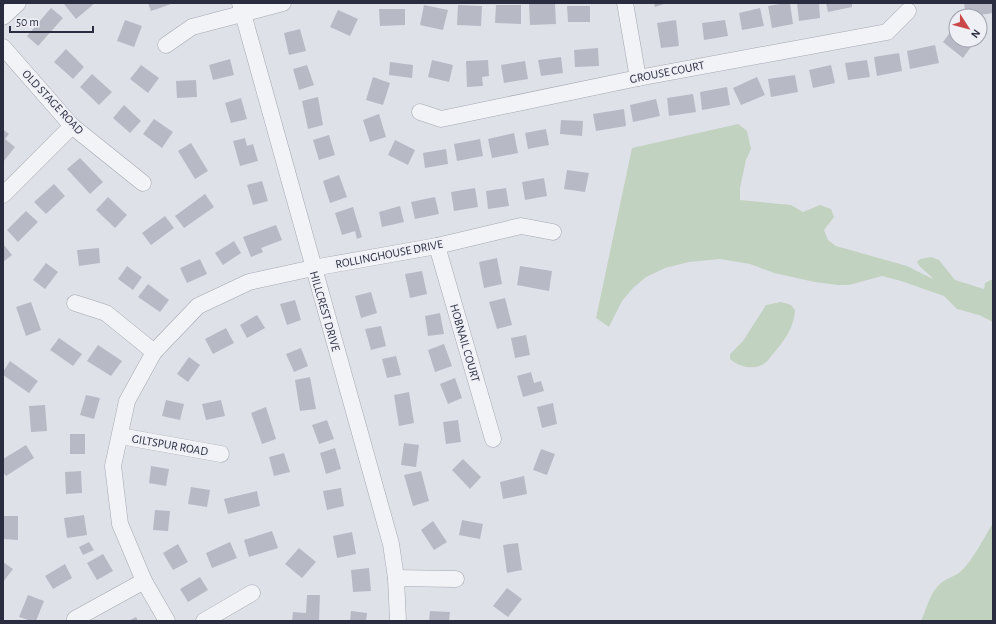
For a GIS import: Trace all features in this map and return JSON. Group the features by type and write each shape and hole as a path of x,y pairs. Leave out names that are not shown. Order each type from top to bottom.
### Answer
{"street":[{"path":"3,17 18,3"},
{"path":"166,45 192,27 242,9 283,3"},
{"path":"625,3 638,78"},
{"name":"HILLCREST DRIVE","path":"242,9 391,544 396,578 398,621"},
{"name":"GROUSE COURT","path":"420,112 441,119 638,78 887,32 908,11"},
{"name":"OLD STAGE ROAD","path":"3,47 72,126 143,183"},
{"path":"3,195 72,126"},
{"name":"ROLLINGHOUSE DRIVE","path":"167,621 144,582 120,524 113,466 127,401 154,352 198,306 249,282 313,268 437,246 522,226 553,232"},
{"name":"HOBNAIL COURT","path":"437,246 493,439"},
{"path":"75,303 106,313 154,352"},
{"name":"GILTSPUR ROAD","path":"120,436 221,454"},
{"path":"396,578 456,579"},
{"path":"75,619 144,582"},
{"path":"204,621 252,593"}],"green space":[{"path":"738,124 747,131 751,149 746,160 740,188 740,200 791,205 803,212 820,205 831,209 834,217 824,230 828,240 836,246 907,266 933,279 918,264 917,262 920,259 931,257 939,260 955,280 984,289 985,283 993,279 993,322 979,315 957,309 944,296 882,276 849,285 837,285 774,273 750,264 720,259 689,262 665,268 646,277 633,288 622,301 609,327 596,318 632,148"},
{"path":"781,302 791,305 795,310 793,323 788,334 767,361 756,367 747,367 742,366 730,359 730,354 743,341 766,305"},
{"path":"993,523 993,621 921,621 934,591 941,583 965,568 974,556"}],"building":[{"path":"95,3 76,19 64,4"},
{"path":"148,3 174,3 151,11"},
{"path":"529,3 555,3 556,24 530,25"},
{"path":"654,3 667,3 655,7"},
{"path":"790,3 793,24 772,28 768,6"},
{"path":"797,3 819,3 820,18 799,21"},
{"path":"826,3 852,3 852,7 828,12"},
{"path":"964,3 993,3 993,13 988,14 988,8 965,8"},
{"path":"424,5 448,10 443,30 420,25"},
{"path":"458,5 482,6 481,26 457,25"},
{"path":"496,5 521,5 521,24 495,23"},
{"path":"567,6 590,6 590,22 568,22"},
{"path":"51,8 63,18 38,46 27,36"},
{"path":"760,8 764,26 742,30 739,13"},
{"path":"379,9 405,9 405,25 380,26"},
{"path":"338,10 358,19 350,36 330,27"},
{"path":"125,20 142,26 134,47 117,41"},
{"path":"676,20 679,46 661,48 657,23"},
{"path":"725,20 728,36 704,40 702,23"},
{"path":"300,29 306,51 289,55 284,33"},
{"path":"948,35 948,46 943,42"},
{"path":"935,45 939,63 910,69 907,51"},
{"path":"598,48 599,66 575,67 574,50"},
{"path":"950,48 970,48 963,58"},
{"path":"66,49 84,67 73,79 54,62"},
{"path":"899,53 902,71 877,76 874,57"},
{"path":"561,57 563,73 541,76 538,60"},
{"path":"230,59 234,75 213,80 209,65"},
{"path":"432,60 453,65 449,82 428,77"},
{"path":"488,60 489,76 482,77 483,86 467,87 466,61"},
{"path":"867,60 870,77 848,80 845,63"},
{"path":"525,61 528,79 504,83 501,65"},
{"path":"390,62 413,65 412,78 389,75"},
{"path":"141,65 159,78 148,93 130,79"},
{"path":"307,65 314,85 299,90 293,69"},
{"path":"831,65 835,83 813,88 809,70"},
{"path":"92,74 112,92 99,105 80,87"},
{"path":"795,75 798,92 771,97 768,79"},
{"path":"373,77 390,83 383,105 366,100"},
{"path":"757,77 765,95 741,105 733,88"},
{"path":"196,80 197,97 177,98 176,81"},
{"path":"727,87 730,105 702,110 700,92"},
{"path":"693,94 696,112 669,116 667,98"},
{"path":"318,97 323,125 308,129 302,101"},
{"path":"241,98 247,119 231,123 225,103"},
{"path":"656,99 660,116 633,122 630,105"},
{"path":"124,105 141,121 130,133 113,118"},
{"path":"624,109 626,126 596,131 593,114"},
{"path":"379,114 386,137 370,142 363,120"},
{"path":"154,119 173,132 162,148 143,134"},
{"path":"561,120 583,121 582,136 560,134"},
{"path":"546,129 549,145 528,149 525,133"},
{"path":"4,130 9,134 5,139 15,147 3,162"},
{"path":"514,133 518,153 492,158 488,139"},
{"path":"329,135 335,155 319,160 313,140"},
{"path":"245,138 247,146 253,144 258,161 240,166 233,141"},
{"path":"480,139 483,156 457,161 454,144"},
{"path":"395,140 415,150 408,165 388,155"},
{"path":"191,143 208,171 195,179 178,151"},
{"path":"446,149 448,164 425,168 423,153"},
{"path":"80,158 103,182 90,194 67,169"},
{"path":"567,170 589,173 585,192 564,189"},
{"path":"339,175 347,197 330,203 323,181"},
{"path":"544,178 547,196 525,200 522,182"},
{"path":"262,181 268,201 253,205 247,185"},
{"path":"54,184 65,196 46,214 34,202"},
{"path":"475,188 478,207 454,211 451,192"},
{"path":"506,188 509,206 488,209 486,191"},
{"path":"205,194 214,207 184,228 175,216"},
{"path":"108,197 127,215 115,228 96,210"},
{"path":"435,197 439,214 415,219 411,202"},
{"path":"400,206 404,222 382,227 379,212"},
{"path":"353,207 362,237 357,239 355,231 342,235 335,213"},
{"path":"26,211 38,222 18,242 7,230"},
{"path":"165,216 174,228 151,245 142,233"},
{"path":"276,225 282,240 261,248 263,252 251,257 243,237"},
{"path":"234,241 241,253 223,265 215,253"},
{"path":"3,244 12,255 3,262"},
{"path":"99,248 100,263 79,266 77,250"},
{"path":"497,258 502,284 484,288 479,262"},
{"path":"200,259 207,274 187,283 180,268"},
{"path":"46,263 58,272 45,289 33,280"},
{"path":"127,266 142,277 133,290 118,279"},
{"path":"520,266 552,271 549,291 517,285"},
{"path":"422,271 427,294 410,298 405,274"},
{"path":"148,284 169,300 160,312 138,297"},
{"path":"371,292 377,313 361,318 355,296"},
{"path":"505,298 512,325 497,329 489,302"},
{"path":"295,300 301,320 287,325 280,304"},
{"path":"31,302 41,330 26,336 16,307"},
{"path":"440,313 444,334 428,336 425,316"},
{"path":"257,315 265,328 247,338 240,325"},
{"path":"381,326 386,346 371,350 365,329"},
{"path":"226,328 234,343 213,354 205,339"},
{"path":"526,335 530,355 515,358 511,338"},
{"path":"59,338 82,354 73,366 50,350"},
{"path":"444,344 452,366 435,372 428,350"},
{"path":"98,345 122,361 111,376 87,361"},
{"path":"301,348 308,366 294,372 286,354"},
{"path":"396,356 401,375 387,378 382,359"},
{"path":"189,357 200,365 188,382 177,374"},
{"path":"10,361 38,381 29,393 3,375 3,372"},
{"path":"531,372 534,383 541,381 544,391 523,397 517,376"},
{"path":"310,377 316,409 300,411 295,380"},
{"path":"455,378 462,398 448,404 440,384"},
{"path":"409,392 414,423 399,426 394,395"},
{"path":"86,395 100,398 94,419 80,415"},
{"path":"166,400 184,404 180,420 162,416"},
{"path":"221,400 225,416 206,420 202,404"},
{"path":"553,403 557,424 542,428 537,407"},
{"path":"45,405 47,431 31,432 29,406"},
{"path":"266,407 276,439 262,444 251,413"},
{"path":"327,420 334,439 319,444 312,425"},
{"path":"458,420 461,442 446,444 443,422"},
{"path":"70,434 85,434 85,454 70,454"},
{"path":"404,443 419,445 416,467 401,465"},
{"path":"26,445 34,458 6,476 3,472 3,459"},
{"path":"335,448 341,469 326,474 320,453"},
{"path":"541,449 555,454 547,475 533,470"},
{"path":"284,453 290,472 274,476 269,457"},
{"path":"463,459 481,477 470,489 452,470"},
{"path":"151,466 169,469 166,486 149,483"},
{"path":"81,471 82,493 66,494 65,472"},
{"path":"421,471 429,501 413,506 404,475"},
{"path":"524,476 527,494 503,499 500,482"},
{"path":"191,487 210,490 207,507 188,504"},
{"path":"341,488 344,506 327,510 323,491"},
{"path":"257,491 260,506 228,514 224,499"},
{"path":"155,510 170,511 168,531 153,530"},
{"path":"84,515 87,535 67,538 64,518"},
{"path":"3,516 18,516 18,540 3,539"},
{"path":"462,520 483,524 480,539 459,535"},
{"path":"433,521 447,542 434,550 421,530"},
{"path":"272,531 278,548 249,557 244,540"},
{"path":"352,532 356,554 337,558 333,536"},
{"path":"89,542 94,550 83,555 79,547"},
{"path":"230,542 237,558 212,568 206,553"},
{"path":"518,543 522,570 507,573 503,545"},
{"path":"178,544 188,562 173,570 163,553"},
{"path":"299,548 316,562 302,578 285,564"},
{"path":"103,554 113,571 97,580 87,563"},
{"path":"3,562 13,569 3,582"},
{"path":"65,564 72,578 53,589 45,576"},
{"path":"369,568 371,591 353,592 351,570"},
{"path":"200,577 208,590 188,602 180,589"},
{"path":"507,588 522,599 508,617 493,606"},
{"path":"28,595 44,601 36,621 19,617"},
{"path":"307,595 320,595 319,621 292,621 293,612 306,613"},
{"path":"351,611 367,613 366,621 350,621"},
{"path":"430,611 450,612 449,621 429,621"},
{"path":"136,617 138,621 128,621"}]}
